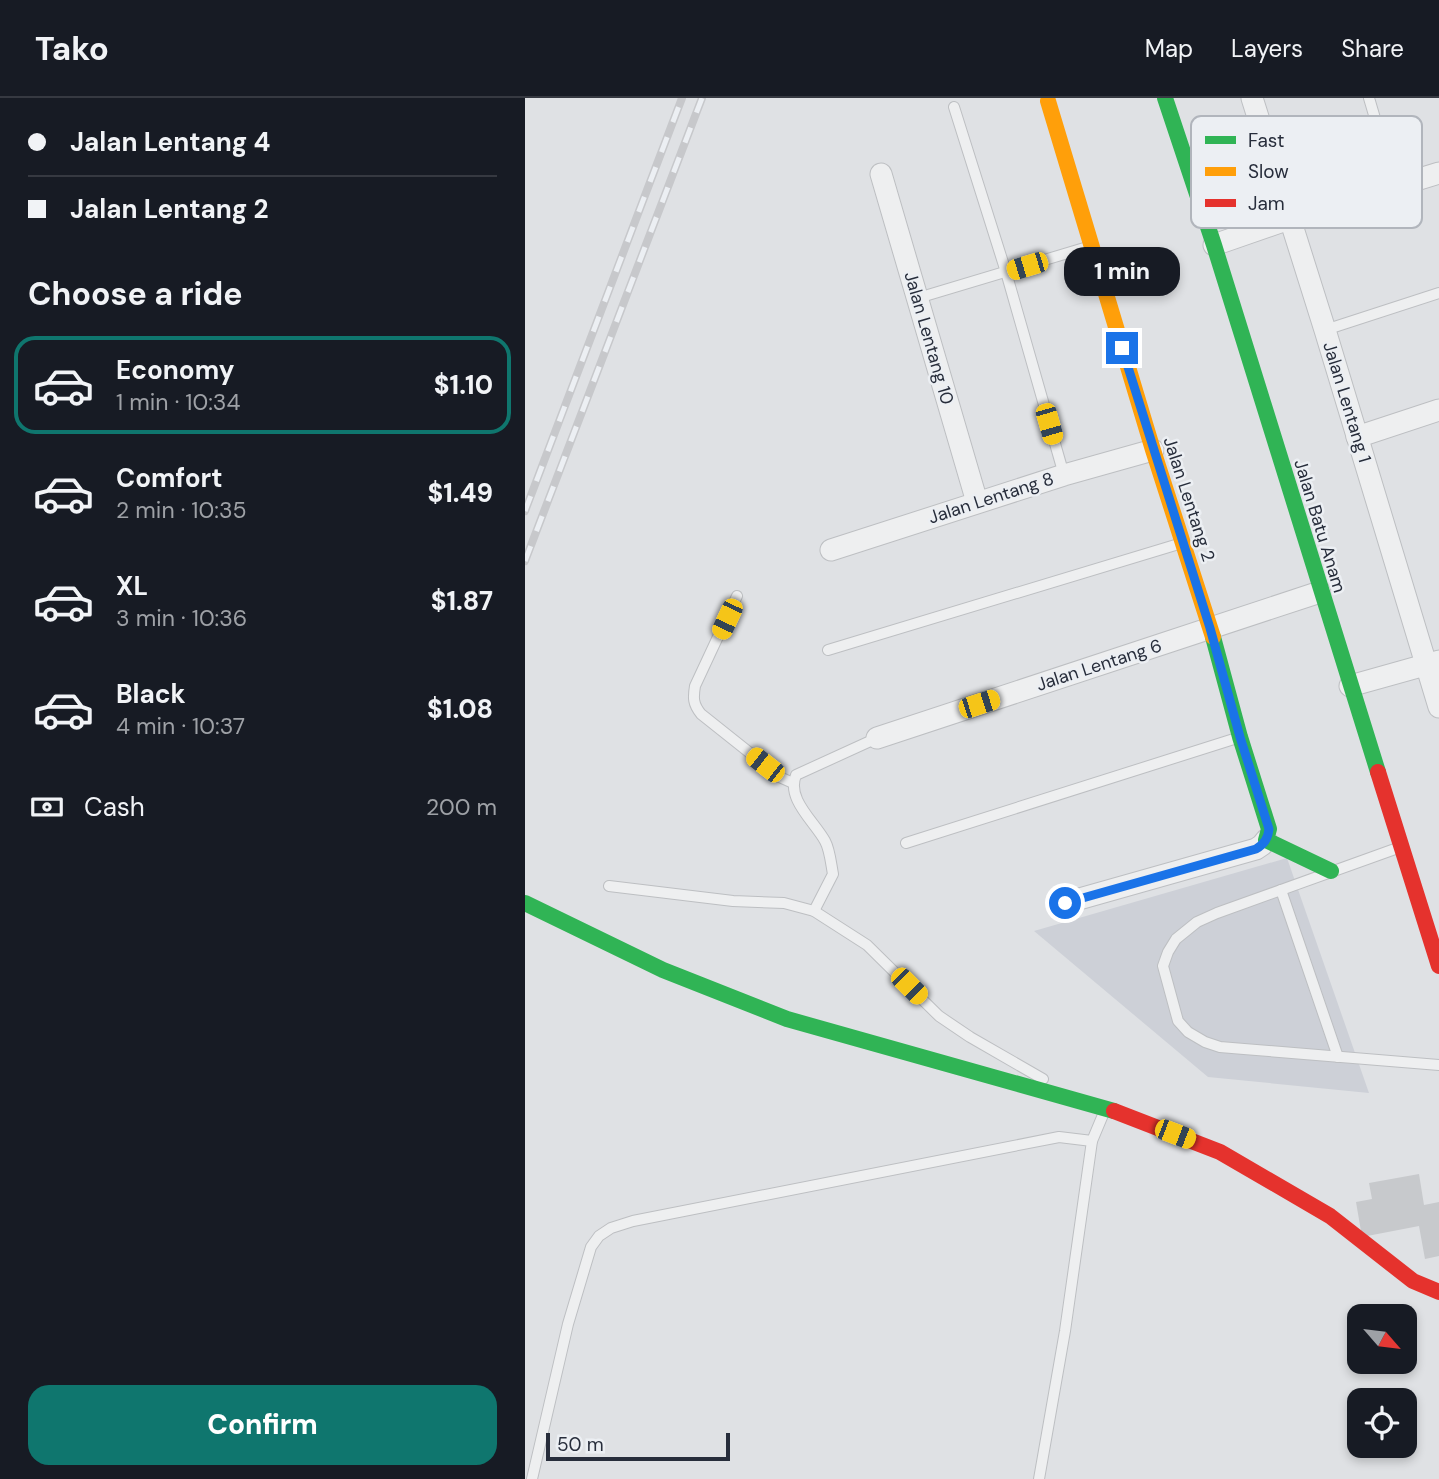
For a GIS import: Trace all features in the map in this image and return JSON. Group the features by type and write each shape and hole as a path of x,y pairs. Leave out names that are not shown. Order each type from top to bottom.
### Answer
{"main road":[{"name":"Jalan Batu Anam","path":"1165,98 1191,176"},
{"name":"Jalan Lentang 2","path":"1048,101 1153,450 1210,628 1269,829 1266,840"},
{"name":"Jalan Batu Anam","path":"1208,228 1439,966"},
{"path":"1266,840 1331,871"},
{"path":"525,903 663,970 787,1019 1106,1108 1220,1152 1330,1216 1413,1281 1439,1292"}],"street":[{"name":"Jalan Lentang 1","path":"1252,98 1258,116"},
{"path":"1422,178 1439,173"},
{"name":"Jalan Lentang 10","path":"881,174 977,502"},
{"path":"1214,245 1263,228"},
{"name":"Jalan Lentang 1","path":"1292,228 1357,437 1433,663 1439,707"},
{"path":"1357,437 1439,410"},
{"name":"Jalan Lentang 8","path":"831,550 977,502 1153,450"},
{"name":"Jalan Lentang 6","path":"877,738 1320,592"},
{"path":"1350,686 1433,663"},
{"path":"1065,903 1256,849 1266,840"}],"lane":[{"path":"1369,98 1374,116"},
{"path":"954,107 1006,272 1064,475"},
{"path":"918,298 1091,246"},
{"path":"1325,330 1439,293"},
{"path":"828,650 1182,543"},
{"path":"737,596 695,686 695,706 701,714 775,775 793,783"},
{"path":"906,843 1240,737"},
{"path":"814,911 833,874 825,842 795,797 793,783 796,775 877,738"},
{"path":"1402,847 1197,922 1176,939 1163,967 1178,1021 1188,1032 1205,1042 1220,1047 1439,1065"},
{"path":"608,886 733,901 784,903 814,911 867,945 939,1016 970,1037 1044,1079 1106,1108 1092,1141 1065,1331 1039,1479"},
{"path":"1281,890 1338,1057"},
{"path":"533,1479 568,1324 591,1247 599,1236 611,1228 633,1221 1059,1137 1092,1141"}],"shaded area":[{"path":"1287,858 1369,1093 1208,1077 1034,931"}],"building":[{"path":"1419,1174 1424,1205 1439,1202 1439,1256 1425,1259 1419,1226 1362,1237 1356,1202 1372,1199 1369,1183"}],"railway":[{"path":"525,511 682,98"},
{"path":"525,561 702,98"}],"traffic: fast":[{"path":"1165,98 1191,176"},
{"path":"1208,228 1378,772"},
{"path":"1213,637 1269,829 1266,840 1331,871"},
{"path":"525,903 663,970 787,1019 1114,1111"}],"traffic: slow":[{"path":"1048,101 1153,450 1213,637"}],"traffic: jam":[{"path":"1378,772 1439,966"},
{"path":"1114,1111 1220,1152 1330,1216 1413,1281 1439,1292"}],"route":[{"path":"1065,903 1256,849 1269,834 1210,628 1122,348"}]}
